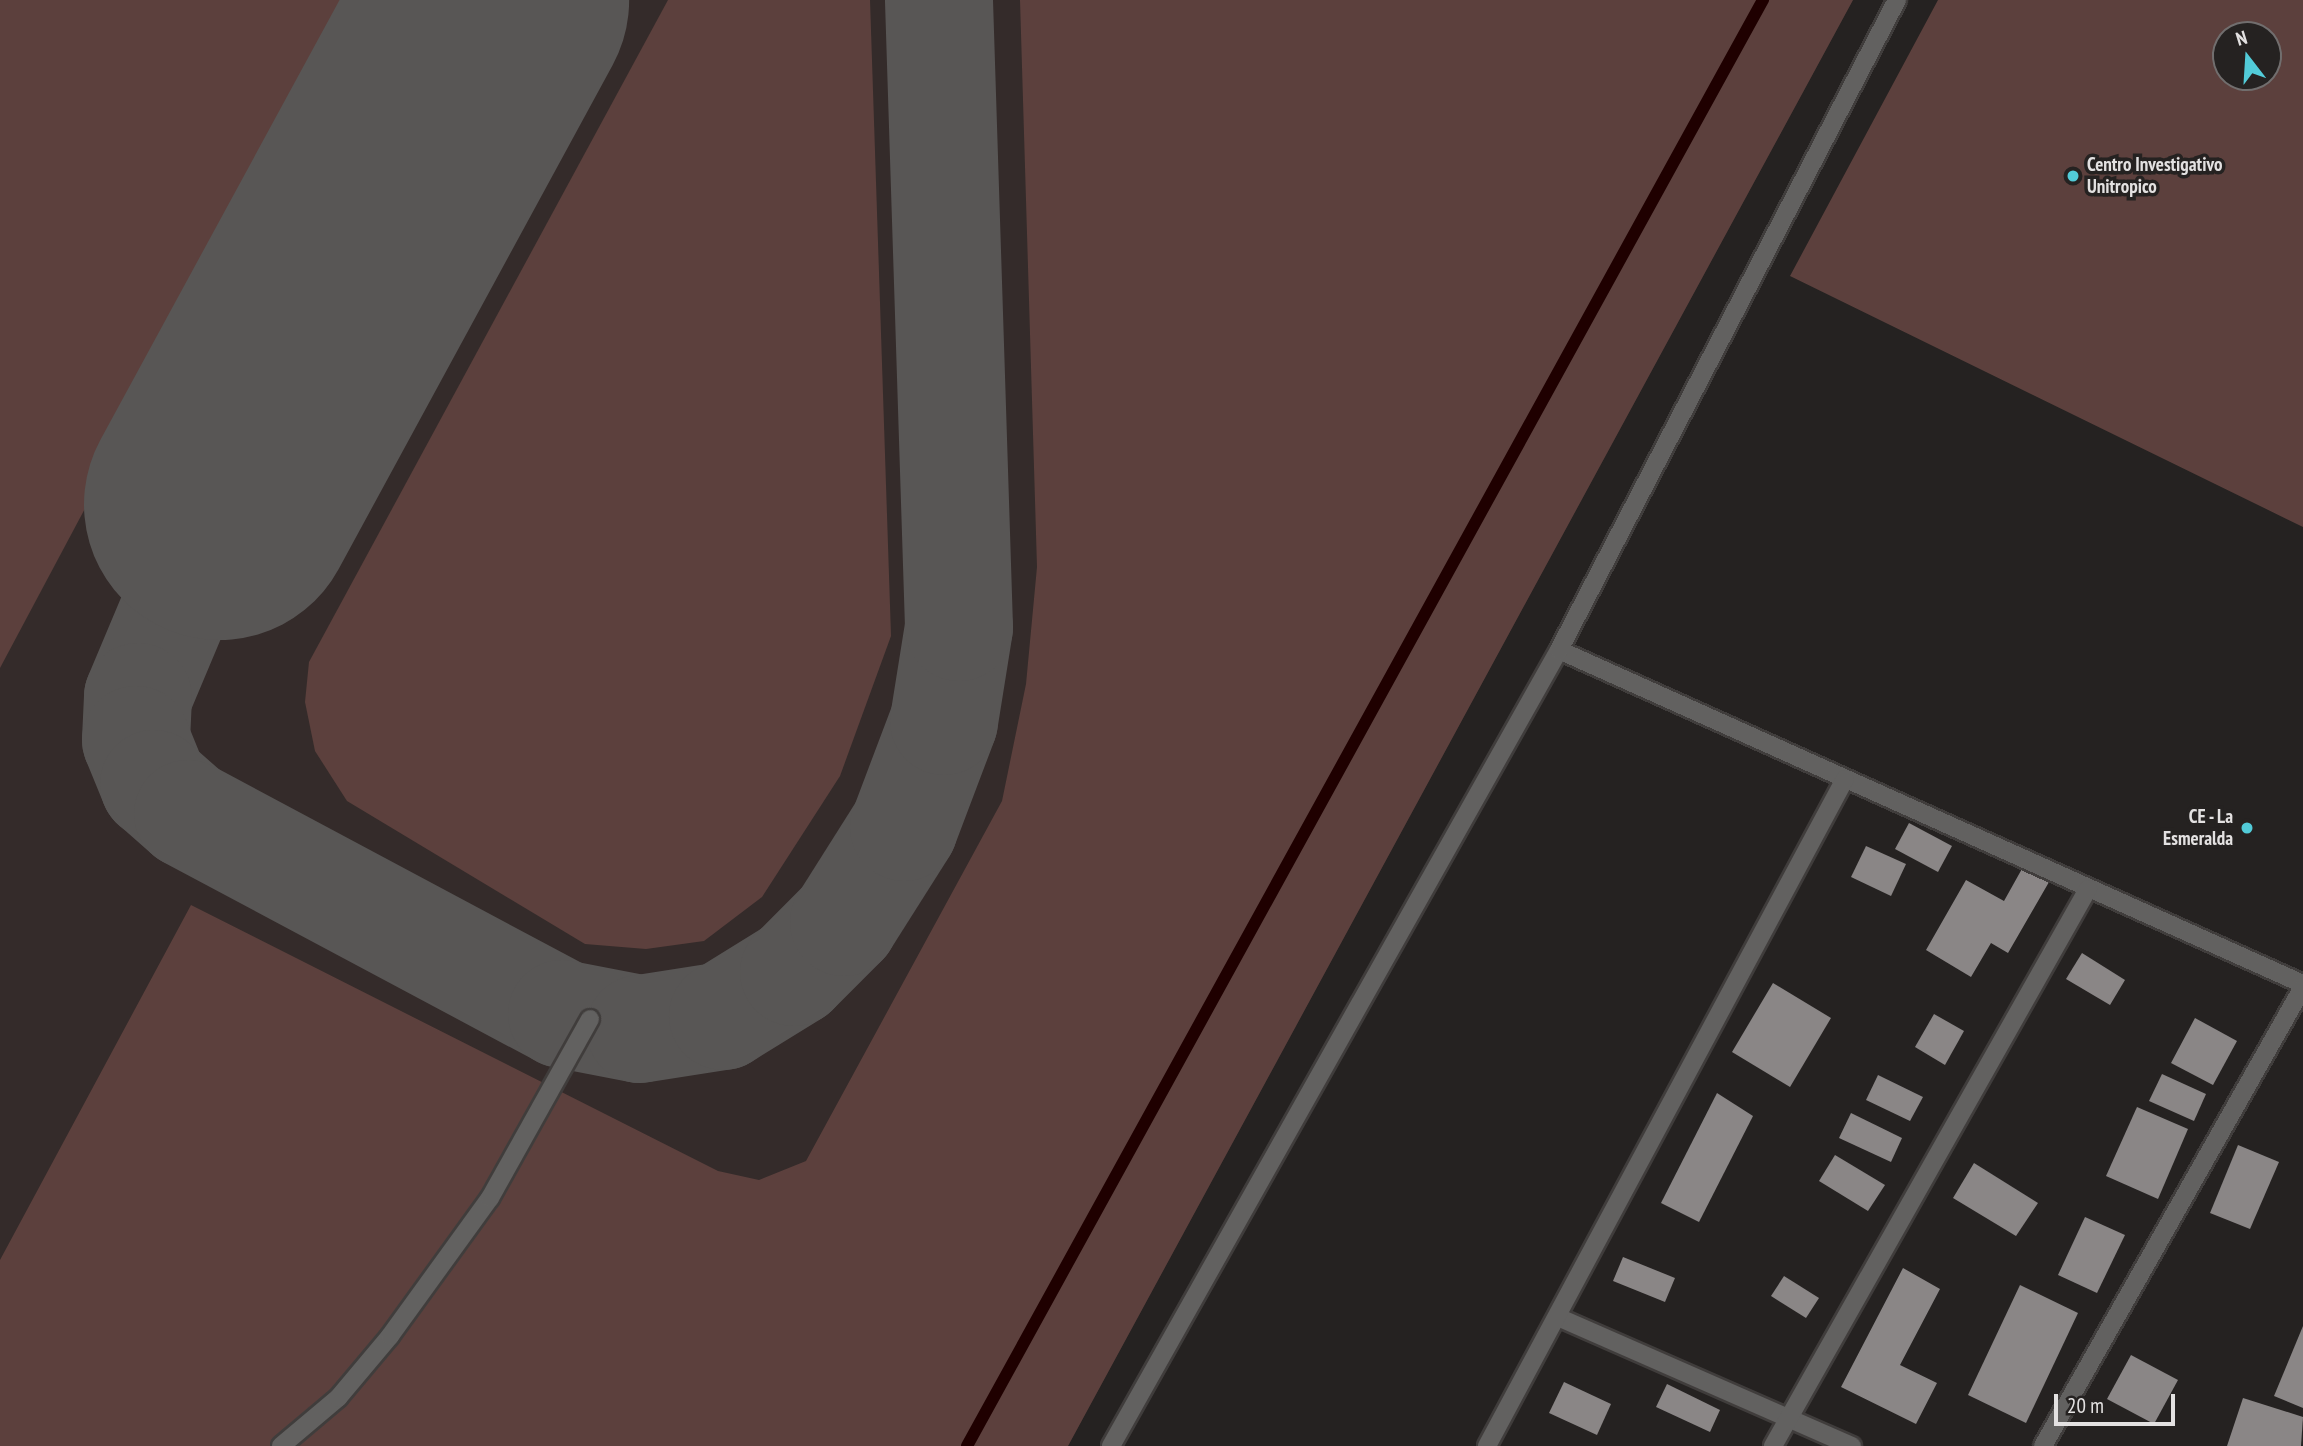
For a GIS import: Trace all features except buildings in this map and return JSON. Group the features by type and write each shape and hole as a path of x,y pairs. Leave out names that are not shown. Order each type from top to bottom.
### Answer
{"street":[{"path":"1111,1446 1559,650 1897,0"},
{"path":"1559,650 2303,986 2043,1446"},
{"path":"1487,1446 1560,1318 1845,779"},
{"path":"1773,1446 2088,889"},
{"path":"281,1446 338,1398 460,1240 590,1019"},
{"path":"1560,1318 1853,1446"}],"shaded area":[{"path":"0,0 1853,0 1068,1446 0,1446"},
{"path":"0,0 356,0 0,668"},
{"path":"668,0 870,0 891,636 840,776 762,897 704,941 646,949 585,944 347,801 315,751 305,702 309,662"},
{"path":"1020,0 1853,0 1068,1446 0,1446 0,1260 191,905 718,1171 759,1180 806,1161 1002,801 1026,684 1037,567"},
{"name":"Centro Investigativo Unitropico","path":"1938,0 2303,0 2303,527 1790,276"}],"waterway":[{"path":"967,1446 1763,0"}],"taxiway":[{"path":"219,504 138,697 136,740 154,784 188,814 562,1014 640,1029 723,1016 794,972 844,922 904,827 944,721 959,627 939,0"}],"runway":[{"path":"219,504 493,0"}],"place":[{"name":"Centro Investigativo Unitropico","path":"2073,176"},
{"name":"CE - La Esmeralda","path":"2247,828"}]}
